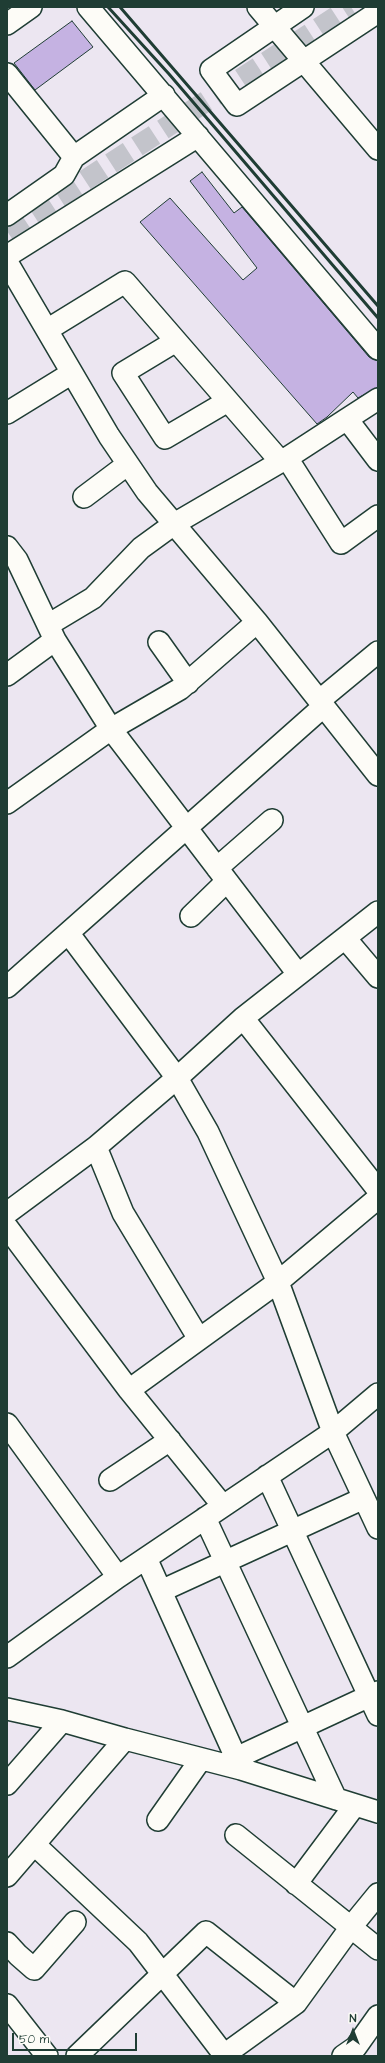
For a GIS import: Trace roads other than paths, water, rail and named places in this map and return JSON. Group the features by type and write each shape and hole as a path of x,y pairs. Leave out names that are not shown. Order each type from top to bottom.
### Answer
{"street":[{"path":"7,24 30,7"},
{"path":"88,7 378,349"},
{"path":"258,7 378,149"},
{"path":"303,7 273,26 211,70 237,105 378,12"},
{"path":"7,74 74,157"},
{"path":"7,215 64,175 74,157 164,95"},
{"path":"7,256 198,136"},
{"path":"7,262 109,436 147,492 256,622 378,775"},
{"path":"47,330 125,282 228,401 284,460 341,543 378,516"},
{"path":"176,341 123,373 165,438 228,401"},
{"path":"7,413 72,373"},
{"path":"7,675 92,598 141,548 174,524 284,460 378,399"},
{"path":"347,419 378,460"},
{"path":"84,497 128,464"},
{"path":"7,547 17,560 52,633 111,729 298,974"},
{"path":"7,803 111,729 180,689 256,622"},
{"path":"159,642 188,683"},
{"path":"9,982 69,934 187,829 378,652"},
{"path":"191,916 222,875 272,820"},
{"path":"7,1213 96,1147 177,1078 242,1018 378,912"},
{"path":"69,934 177,1078 208,1132 278,1282 333,1432 378,1528"},
{"path":"345,938 378,977"},
{"path":"242,1018 378,1190"},
{"path":"96,1147 123,1213 199,1339"},
{"path":"129,1390 278,1282 378,1198"},
{"path":"7,1227 129,1390 223,1506"},
{"path":"7,1657 118,1577 333,1432 378,1394"},
{"path":"7,1424 13,1447 118,1577"},
{"path":"110,1480 170,1440"},
{"path":"267,1476 292,1530 374,1694 378,1715"},
{"path":"160,1591 364,1498"},
{"path":"205,1518 302,1728 345,1802"},
{"path":"146,1558 239,1764"},
{"path":"239,1764 302,1728 374,1694"},
{"path":"7,1709 62,1721 201,1759 239,1764 345,1802 378,1812"},
{"path":"7,1784 62,1721"},
{"path":"7,1876 125,1739"},
{"path":"158,1820 201,1759"},
{"path":"296,1884 345,1802"},
{"path":"236,1835 378,1949"},
{"path":"35,1844 138,1942 224,2055 296,2003 351,1927 378,1894"},
{"path":"7,1942 18,1955 34,1969 75,1922"},
{"path":"78,2056 164,1975 206,1932 296,2003"},
{"path":"7,2005 47,2056"},
{"path":"343,2056 356,2047 378,2016"}],"tunnel":[{"path":"7,231 351,7"}],"railway":[{"path":"108,7 169,74 378,318"},
{"path":"120,7 378,306"}]}
